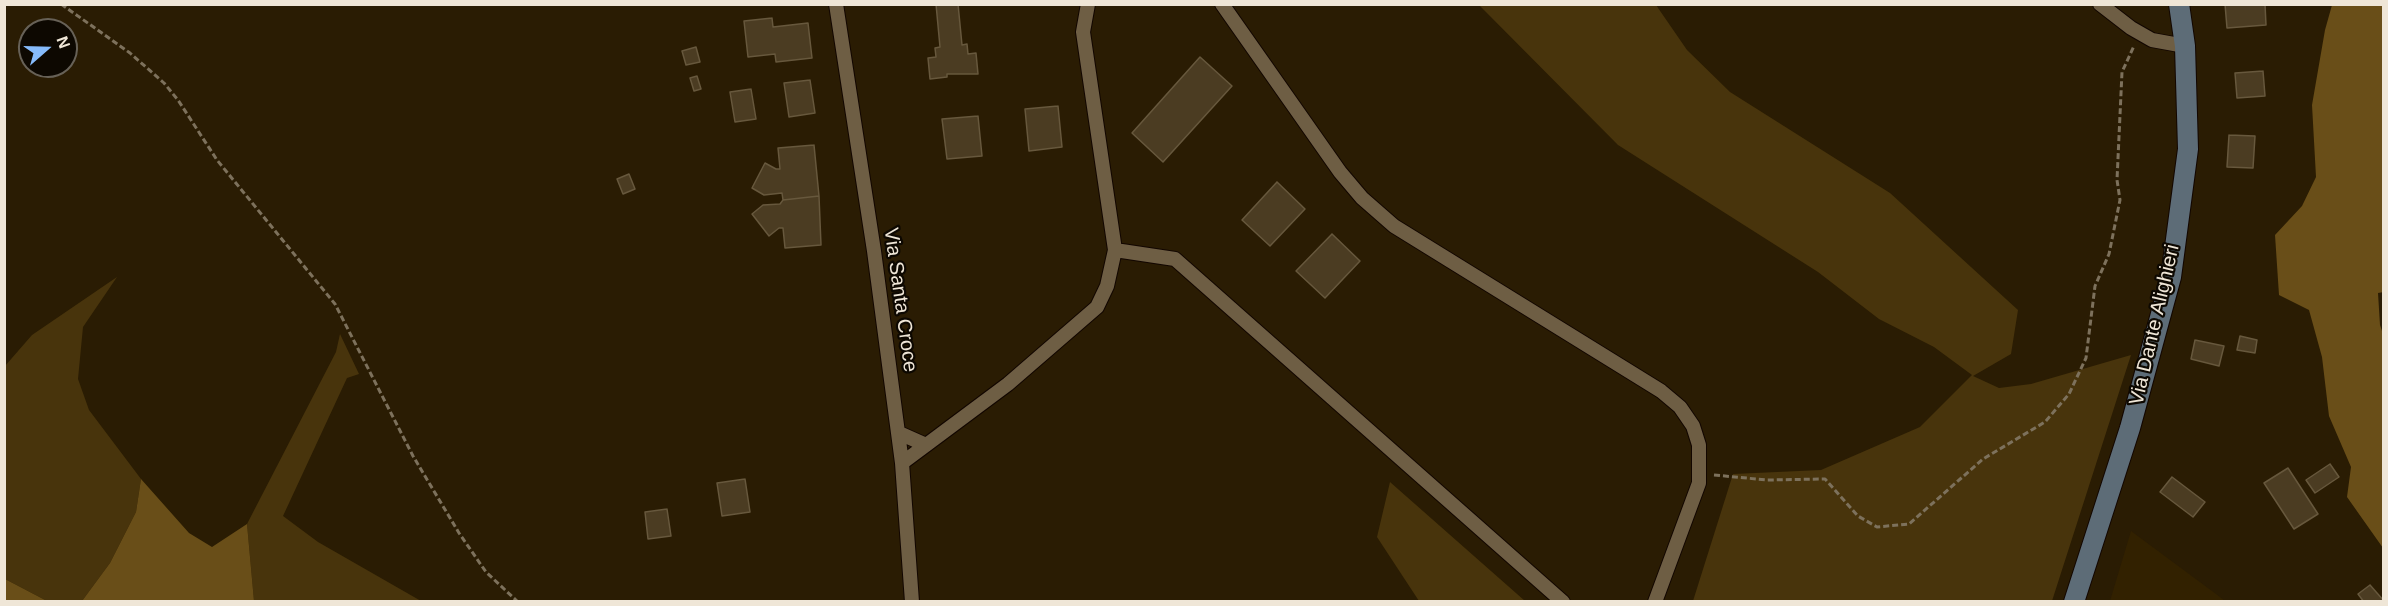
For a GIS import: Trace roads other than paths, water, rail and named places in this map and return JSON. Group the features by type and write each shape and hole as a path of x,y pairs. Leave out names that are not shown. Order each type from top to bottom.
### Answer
{"main road":[{"name":"Via Dante Alighieri","path":"2074,602 2130,428 2171,278 2188,149 2185,46 2179,4"}],"street":[{"name":"Via Santa Croce","path":"836,4 874,250 902,463 912,602"},
{"path":"902,463 1008,384 1097,308 1107,286 1115,250 1083,32 1088,4"},
{"path":"1222,4 1340,172 1362,198 1394,226 1661,391 1680,407 1693,426 1699,446 1698,483 1655,602"},
{"path":"2100,4 2152,40 2185,46"},
{"path":"1115,250 1175,259 1563,602"},
{"path":"898,433 926,445"}]}
